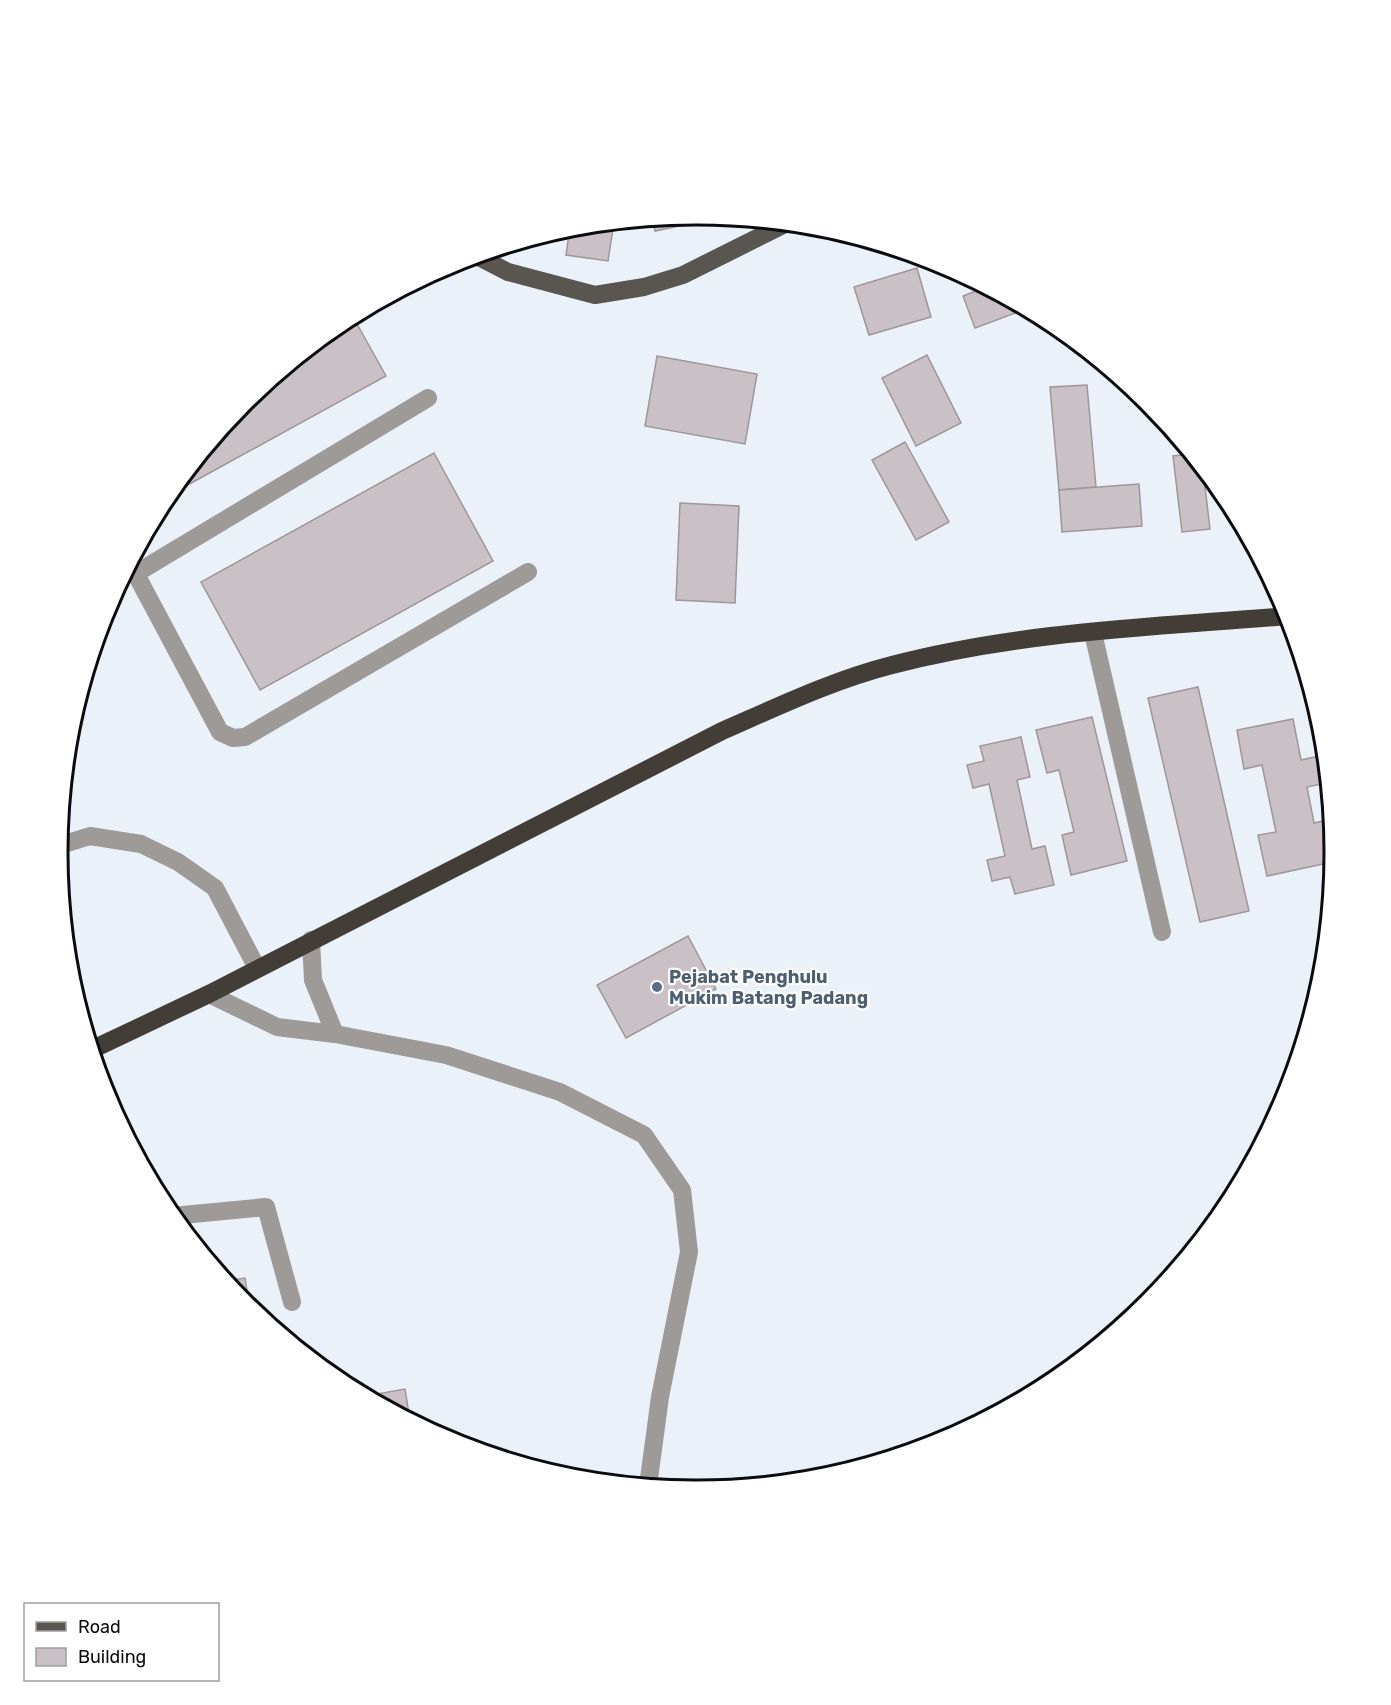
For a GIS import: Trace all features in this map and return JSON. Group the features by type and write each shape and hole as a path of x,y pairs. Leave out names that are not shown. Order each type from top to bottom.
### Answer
{"highway":[{"path":"99,1047 209,994 722,730 803,695 901,663 997,642 1278,617"}],"main road":[{"path":"486,261 508,272 595,295 645,287 683,275 774,230"}],"street":[{"path":"136,567 428,398"},
{"path":"134,571 220,732 232,738 245,737 528,572"},
{"path":"1093,633 1162,932"},
{"path":"68,843 90,836 141,844 178,862 215,888 257,968"},
{"path":"311,940 313,981 335,1034"},
{"path":"209,994 277,1026 335,1034 446,1055 560,1092 644,1135 682,1190 689,1252 660,1397 649,1479"},
{"path":"183,1215 266,1207 292,1302"}],"building":[{"path":"687,224 655,231 654,226"},
{"path":"613,230 608,261 566,255 568,238"},
{"path":"917,268 931,317 869,335 854,287"},
{"path":"976,291 1016,313 975,328 963,296"},
{"path":"357,324 386,376 186,486 223,438 251,408 313,354"},
{"path":"927,355 961,423 916,446 882,378"},
{"path":"657,356 757,374 745,444 645,426"},
{"path":"1087,385 1096,487 1059,490 1050,387"},
{"path":"905,442 949,522 916,540 872,460"},
{"path":"434,453 493,561 260,690 201,582"},
{"path":"1182,455 1205,485 1210,529 1182,532 1173,456"},
{"path":"1139,484 1142,526 1062,532 1059,490"},
{"path":"680,503 739,506 735,603 676,600"},
{"path":"1198,687 1249,911 1200,922 1148,698"},
{"path":"1092,717 1127,861 1071,875 1062,835 1074,832 1059,770 1047,773 1036,730"},
{"path":"1293,719 1301,760 1316,757 1319,785 1307,787 1314,823 1322,821 1323,864 1267,876 1258,835 1276,832 1262,765 1244,769 1237,730"},
{"path":"1021,737 1030,777 1017,780 1032,849 1045,846 1054,885 1015,894 1010,877 992,881 987,860 1005,856 989,784 973,788 967,765 984,761 980,746"},
{"name":"Pejabat Penghulu Mukim Batang Padang","path":"688,936 716,989 626,1038 597,985"},
{"path":"245,1278 247,1293 235,1280"},
{"path":"405,1389 409,1411 381,1396 377,1394"}],"place":[{"name":"Pejabat Penghulu Mukim Batang Padang","path":"657,987"}]}
